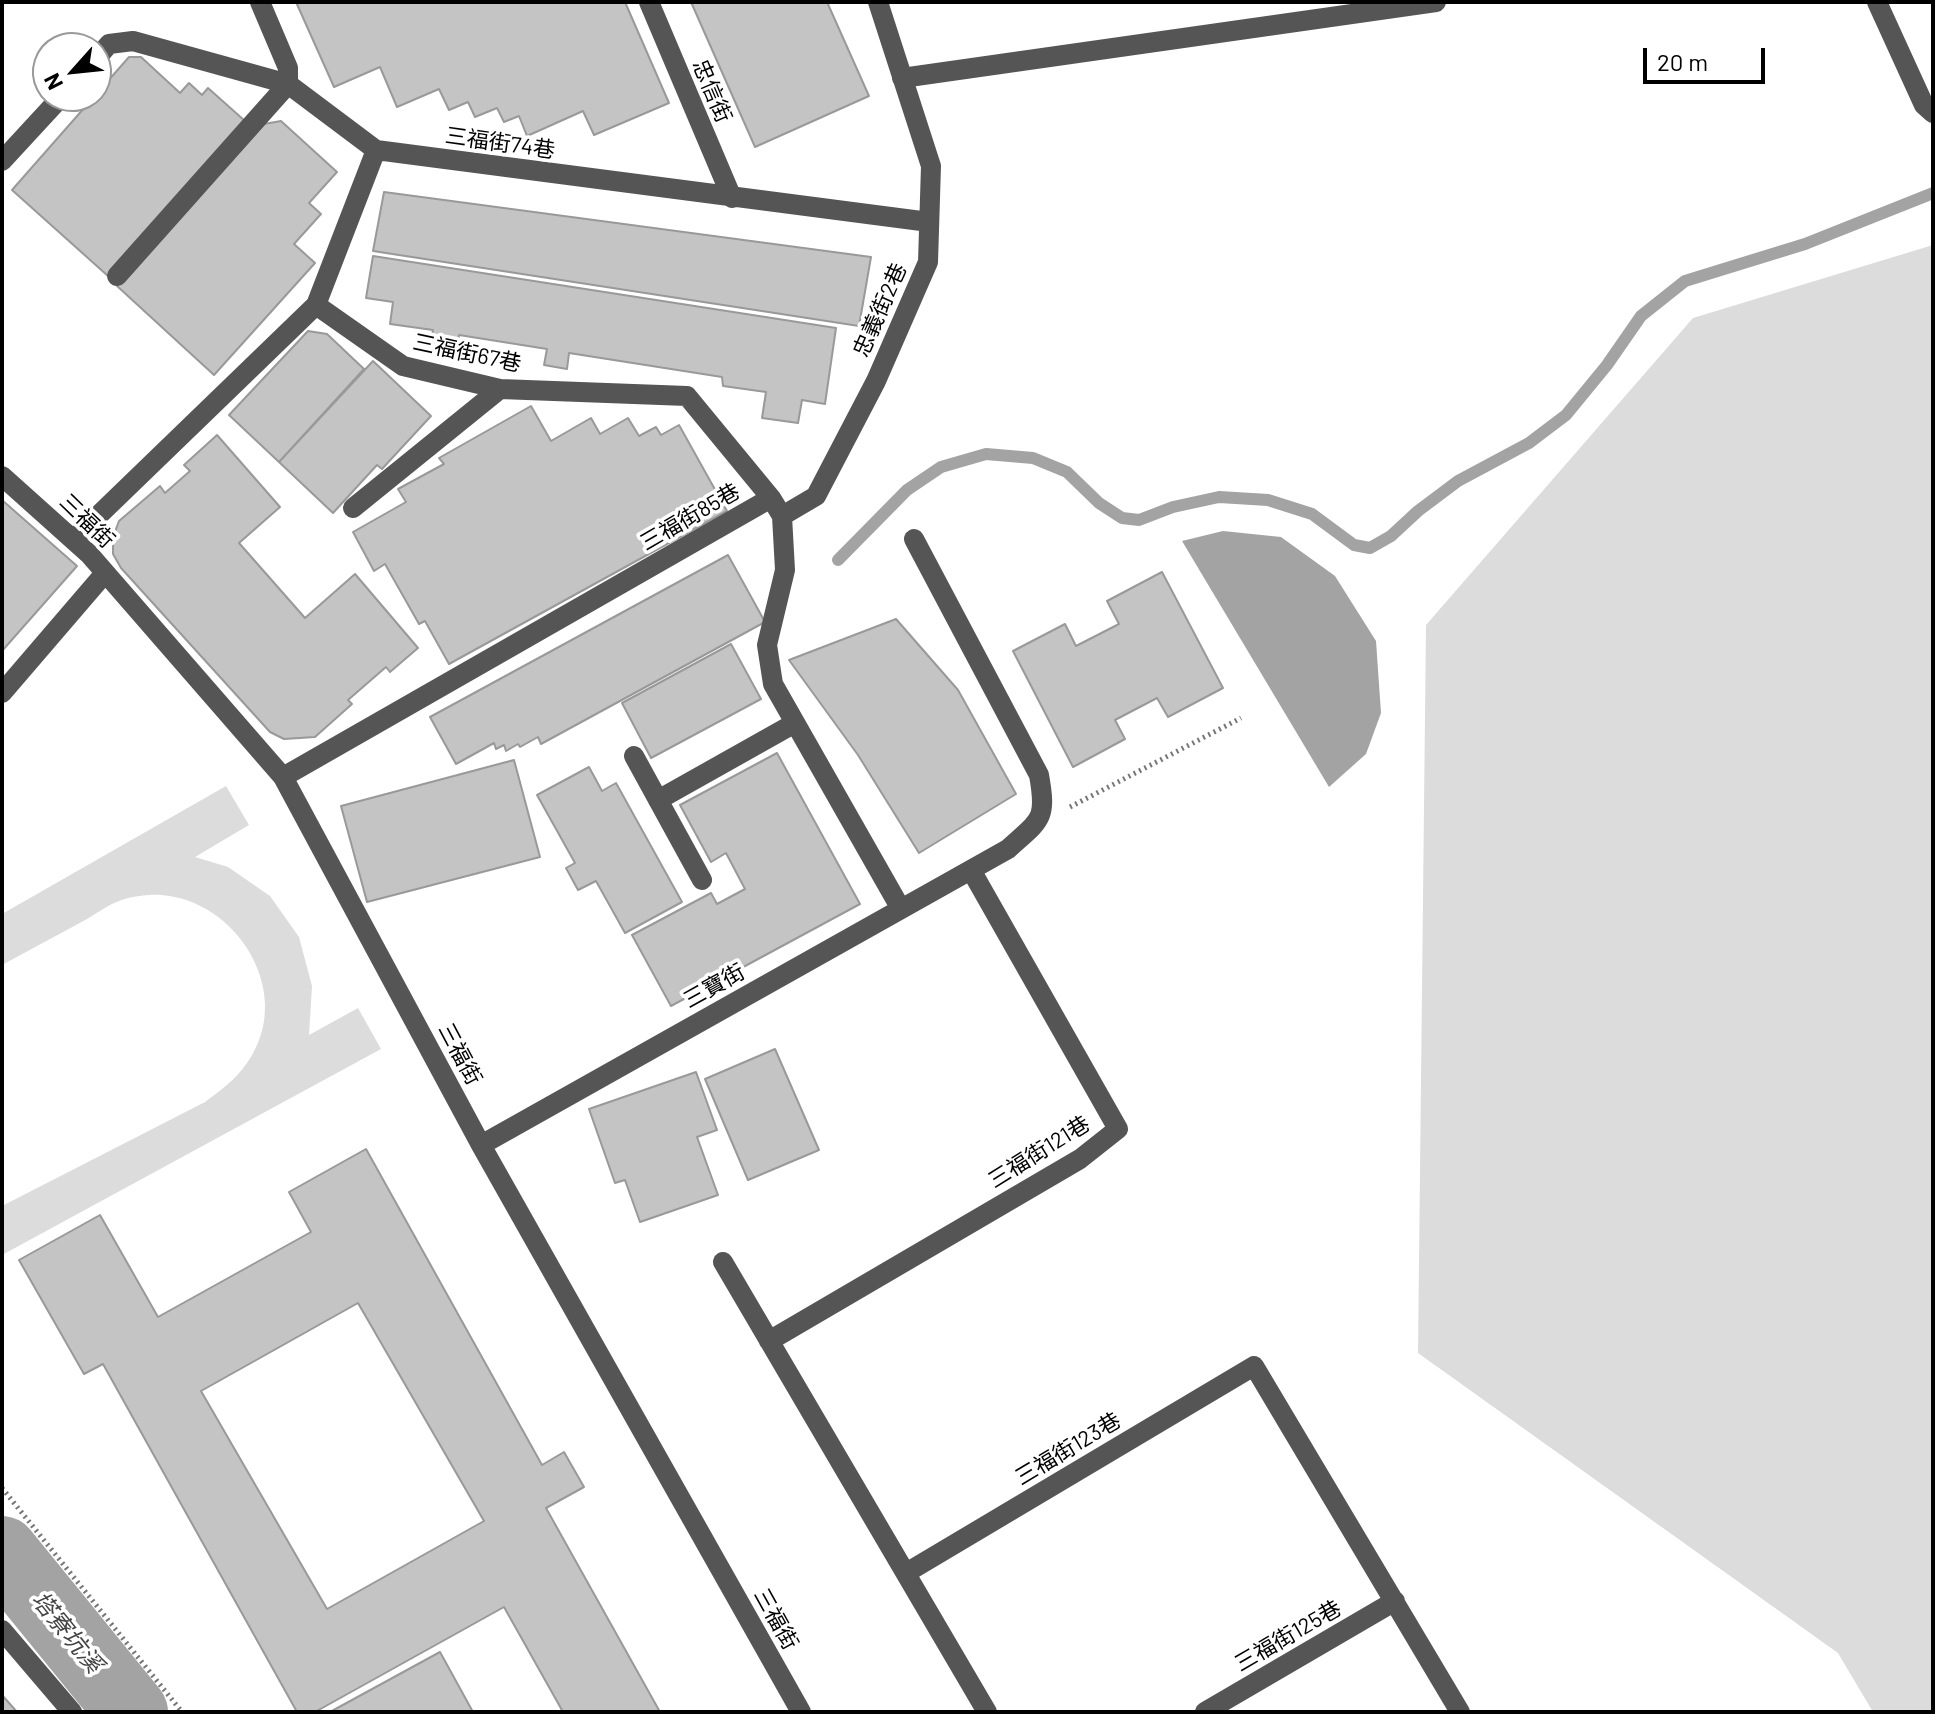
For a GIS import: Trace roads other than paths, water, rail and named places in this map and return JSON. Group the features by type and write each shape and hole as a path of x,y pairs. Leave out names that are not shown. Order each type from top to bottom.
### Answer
{"street":[{"path":"117,276 288,84 288,68 260,2"},
{"name":"忠信街","path":"649,2 732,198"},
{"name":"忠義街2巷","path":"782,516 816,496 876,381 928,262 931,166 878,2"},
{"path":"902,78 1436,2"},
{"path":"1877,2 1924,105 1933,113"},
{"name":"三福街74巷","path":"112,44 133,41 288,84 376,150 929,222"},
{"path":"2,161 47,112"},
{"path":"74,539 316,305 376,150"},
{"name":"三福街67巷","path":"316,305 403,366 500,389 687,396 771,498"},
{"path":"353,508 500,389"},
{"name":"三福街","path":"2,476 74,539 283,777 481,1145 801,1712"},
{"name":"三福街85巷","path":"283,777 771,498 782,516 785,570 767,645 773,684 901,909"},
{"name":"三寶街","path":"481,1145 1008,849 1034,825 1045,806 1039,775 914,539"},
{"path":"2,693 105,573"},
{"path":"658,800 795,723"},
{"path":"634,756 702,880"},
{"name":"三福街121巷","path":"769,1341 1080,1159 1118,1129 971,870"},
{"path":"723,1262 987,1712"},
{"name":"三福街123巷","path":"906,1573 1254,1366 1395,1601"},
{"path":"1395,1601 1460,1712"},
{"name":"三福街125巷","path":"1205,1712 1395,1601"},
{"path":"2,1630 72,1712"}],"waterway":[{"path":"838,560 907,490 941,467 986,454 1033,458 1067,472 1099,503 1122,518 1139,520 1173,507 1219,497 1268,500 1312,514 1354,545 1370,548 1391,536 1458,481 1529,443 1566,415 1607,365 1641,316 1685,281 1805,244 1933,193"},
{"name":"塔寮坑溪","path":"2,1552 132,1712"}]}
